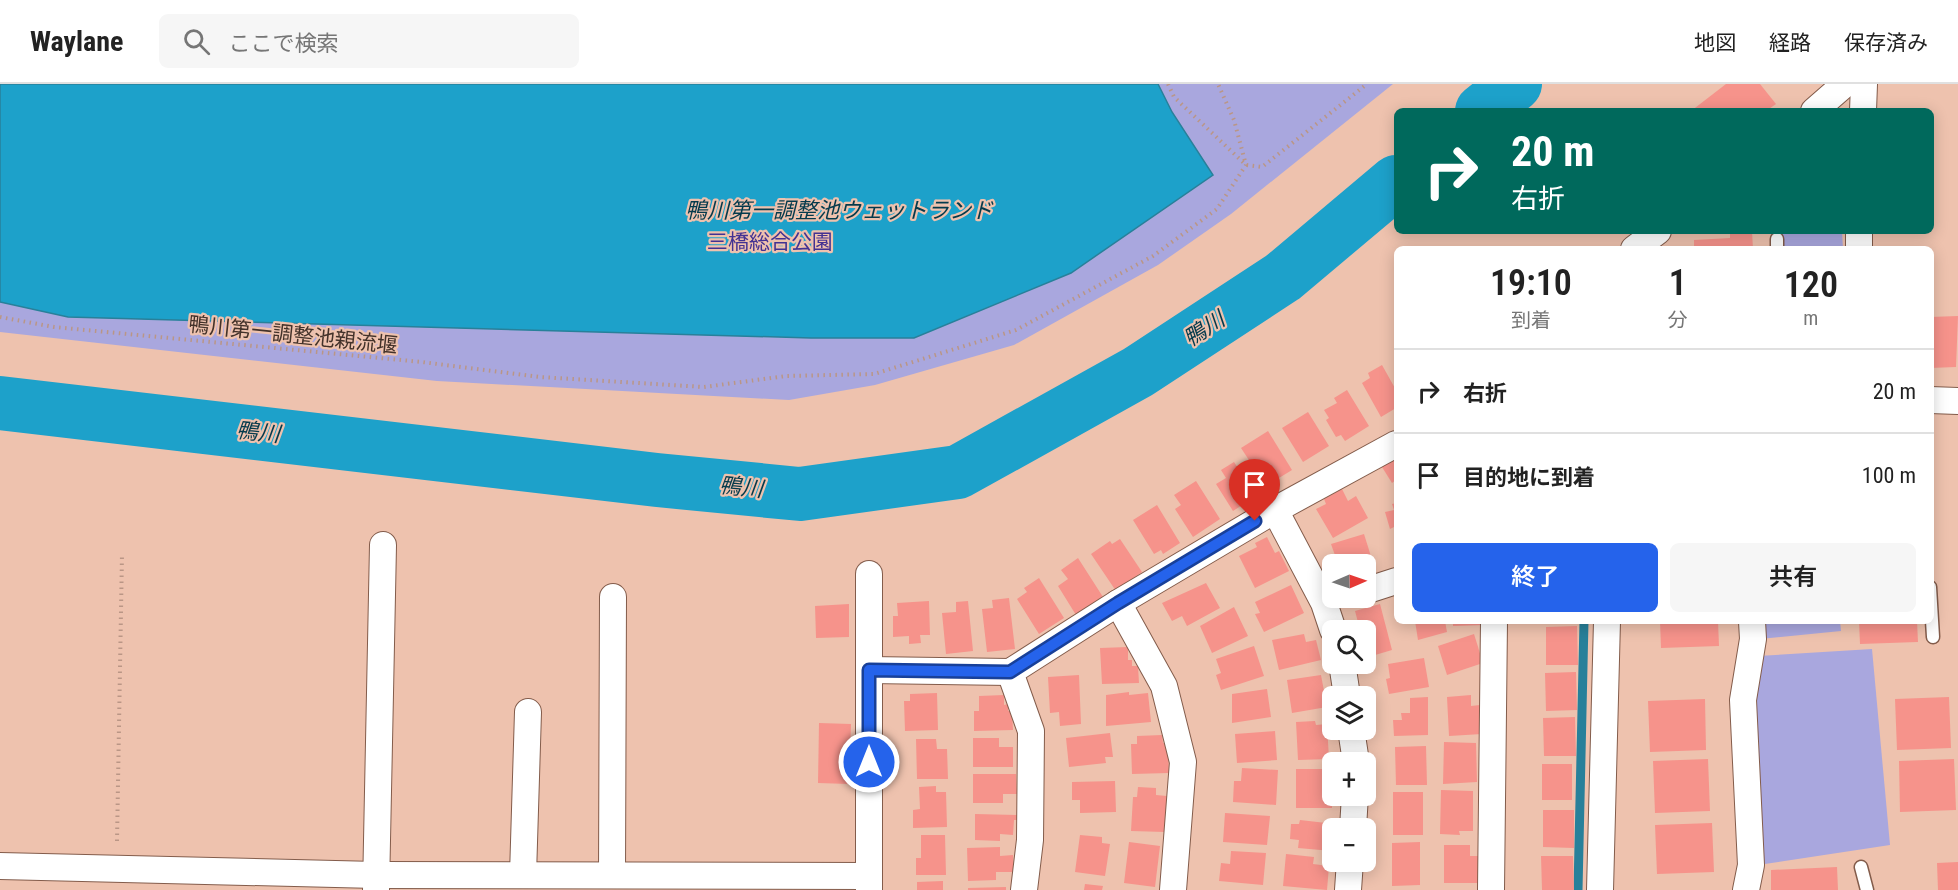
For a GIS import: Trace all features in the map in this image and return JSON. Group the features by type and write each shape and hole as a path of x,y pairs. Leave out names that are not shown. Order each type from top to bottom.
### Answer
{"street":[{"path":"1817,108 1845,84"},
{"path":"1863,108 1864,84"},
{"path":"1638,246 1654,234"},
{"path":"1934,400 1958,401"},
{"path":"869,670 1010,672 1118,603 1275,510 1394,445"},
{"path":"1275,510 1322,580"},
{"path":"376,883 383,545"},
{"path":"0,866 117,869 376,883 523,875 612,875 869,883 869,574"},
{"path":"1376,587 1394,582"},
{"path":"612,875 613,597"},
{"path":"1118,603 1164,686 1183,762 1173,890"},
{"path":"1491,890 1494,624"},
{"path":"1600,890 1606,624"},
{"path":"1746,890 1750,865 1743,700 1753,639 1752,624"},
{"path":"1010,672 1031,731 1030,840 1024,890"},
{"path":"523,875 528,712"},
{"path":"1348,890 1349,872"}],"lane":[{"path":"1932,624 1933,637"},
{"path":"1861,867 1867,890"}],"path":[{"path":"1168,84 1174,97 1246,165 1262,167 1366,84"},
{"path":"1218,84 1234,120 1246,165"},
{"name":"鴨川第一調整池親流堰","path":"0,317 54,327 422,362 540,377 704,387 786,376 874,374 1016,330 1154,255 1217,209 1246,165"},
{"path":"117,869 122,554"}],"green space":[{"name":"鴨川第一調整池ウェットランド","path":"0,84 1393,84 1231,214 1158,265 1014,345 875,385 789,400 437,381 0,332"},
{"path":"1771,234 1842,234 1843,246 1783,246 1783,235"},
{"path":"1758,624 1840,624 1841,631 1760,639"},
{"path":"1872,649 1890,845 1758,865 1750,699 1758,656"}],"water":[{"name":"鴨川第一調整池ウェットランド","path":"0,84 1158,84 1172,112 1213,175 1071,273 914,338 811,338 68,317 0,302"}],"building":[{"path":"1726,84 1760,84 1776,104 1770,108 1695,108"},
{"path":"1730,234 1752,234 1753,246 1694,246 1694,240 1730,238"},
{"path":"1958,316 1956,367 1934,368 1934,317"},
{"path":"1382,365 1394,386 1394,409 1381,417 1362,383 1370,378 1368,373"},
{"path":"1347,390 1369,426 1345,441 1341,435 1336,437 1326,420 1329,418 1324,410 1337,403 1334,398"},
{"path":"1308,412 1329,446 1303,462 1282,428"},
{"path":"1268,431 1292,470 1266,486 1241,448"},
{"path":"1394,459 1394,482 1392,483 1382,467"},
{"path":"1234,462 1256,496 1233,511 1216,484 1226,478 1221,470"},
{"path":"1196,481 1220,519 1193,537 1175,509 1181,505 1174,495"},
{"path":"1342,489 1348,501 1356,496 1368,518 1333,538 1316,509 1326,504 1324,499"},
{"path":"1157,505 1180,543 1163,554 1161,550 1154,554 1133,520"},
{"path":"1394,510 1394,527 1390,529 1385,512"},
{"path":"1364,534 1370,554 1335,554 1331,544"},
{"path":"1267,537 1275,553 1279,551 1289,571 1255,588 1239,556 1257,547 1255,543"},
{"path":"1120,539 1142,572 1116,591 1091,554 1110,541 1112,544"},
{"path":"1078,558 1103,597 1076,615 1058,586 1068,579 1061,570"},
{"path":"1039,578 1064,618 1039,634 1017,599 1027,592 1024,588"},
{"path":"1206,583 1220,608 1187,626 1182,616 1172,621 1162,603"},
{"path":"1291,585 1304,613 1264,632 1255,614 1260,613 1255,602"},
{"path":"1009,598 1015,649 987,652 982,609 993,608 992,600"},
{"path":"929,601 930,635 920,635 921,643 909,644 909,636 893,637 893,616 898,616 897,603"},
{"path":"968,601 973,651 946,654 942,613 956,612 956,602"},
{"path":"849,604 849,637 816,638 815,606"},
{"path":"1380,604 1392,650 1376,655 1376,620 1357,620 1355,611 1376,608 1376,605"},
{"path":"1234,607 1248,636 1212,653 1200,626"},
{"path":"1415,624 1446,624 1447,632 1418,640"},
{"path":"1453,624 1484,624 1484,625 1453,626"},
{"path":"1660,624 1718,624 1719,646 1661,648"},
{"path":"1859,624 1917,624 1918,642 1860,644"},
{"path":"1577,626 1578,665 1546,665 1546,627"},
{"path":"1304,634 1306,642 1316,640 1321,660 1279,670 1272,640"},
{"path":"1474,634 1483,663 1447,675 1438,646"},
{"path":"1254,646 1264,676 1221,690 1216,675 1221,673 1216,659"},
{"path":"1128,647 1128,660 1132,660 1132,666 1138,666 1139,683 1102,684 1100,648"},
{"path":"1424,658 1429,687 1389,694 1386,679 1390,678 1388,664"},
{"path":"1576,672 1577,710 1546,711 1545,673"},
{"path":"1079,675 1081,724 1060,726 1059,712 1050,713 1048,677"},
{"path":"1321,675 1322,708 1292,713 1287,680"},
{"path":"1267,689 1271,717 1232,723 1232,694"},
{"path":"1129,692 1129,695 1148,693 1151,722 1106,726 1106,695"},
{"path":"937,693 938,730 905,731 904,701 910,701 910,694"},
{"path":"1004,695 1004,705 1008,704 1008,711 1012,711 1013,730 974,731 974,711 979,711 979,696"},
{"path":"1471,695 1471,706 1480,705 1482,734 1449,736 1447,697"},
{"path":"1428,697 1428,735 1394,736 1393,720 1402,720 1401,713 1410,713 1410,698"},
{"path":"1949,697 1951,748 1897,750 1895,699"},
{"path":"1705,699 1706,750 1650,752 1648,701"},
{"path":"1575,717 1576,756 1544,756 1543,718"},
{"path":"1315,721 1316,725 1322,724 1322,740 1328,740 1329,752 1322,752 1322,759 1298,760 1296,722"},
{"path":"819,723 851,724 849,784 818,783"},
{"path":"1275,731 1277,760 1237,763 1235,734"},
{"path":"1110,733 1113,757 1105,757 1106,763 1069,767 1066,738"},
{"path":"1162,735 1163,743 1168,743 1169,773 1132,774 1131,744 1137,744 1137,736"},
{"path":"973,738 999,738 999,747 1013,747 1013,767 973,767"},
{"path":"916,739 936,739 937,749 947,749 948,779 917,779"},
{"path":"1444,742 1476,743 1477,782 1443,784"},
{"path":"1426,746 1427,785 1396,785 1395,747"},
{"path":"1708,759 1710,811 1655,813 1653,761"},
{"path":"1954,759 1956,810 1900,812 1899,761"},
{"path":"1542,764 1572,764 1572,800 1542,800"},
{"path":"1242,768 1278,770 1276,805 1233,802 1234,781 1241,781"},
{"path":"1296,769 1322,769 1322,806 1332,806 1332,808 1296,808"},
{"path":"973,774 1016,774 1017,794 1003,794 1003,803 973,803"},
{"path":"1115,781 1116,812 1080,813 1080,800 1072,800 1072,782"},
{"path":"936,786 936,792 946,792 947,827 913,828 913,810 920,809 919,787"},
{"path":"1138,787 1156,788 1156,795 1167,796 1165,832 1131,831 1133,797 1137,797"},
{"path":"1441,790 1473,791 1473,831 1459,831 1460,835 1440,834"},
{"path":"1393,792 1423,792 1423,835 1393,835"},
{"path":"1543,810 1574,810 1574,848 1543,847"},
{"path":"1225,813 1270,816 1267,845 1223,842"},
{"path":"975,814 1017,815 1018,820 1014,820 1013,835 1000,834 1000,841 975,840"},
{"path":"1300,820 1322,823 1322,850 1298,848 1299,840 1290,839 1291,824 1299,824"},
{"path":"1712,823 1714,872 1657,874 1655,825"},
{"path":"921,835 945,835 946,875 916,875 916,858 921,858"},
{"path":"1080,835 1102,837 1102,843 1110,844 1105,876 1075,872"},
{"path":"1129,842 1160,846 1155,887 1124,883"},
{"path":"1420,842 1420,885 1392,886 1392,843"},
{"path":"1444,845 1470,845 1470,856 1480,856 1480,883 1444,883"},
{"path":"1000,847 1000,856 1013,855 1014,872 996,872 996,880 968,881 967,848"},
{"path":"1231,851 1266,853 1263,885 1219,881 1221,863 1230,864"},
{"path":"1286,854 1314,857 1313,864 1322,865 1322,872 1328,872 1327,890 1283,886"},
{"path":"1541,856 1573,856 1574,890 1542,890"},
{"path":"1958,862 1958,890 1938,890 1937,863"},
{"path":"1837,867 1838,890 1771,890 1771,870"},
{"path":"943,881 943,890 917,890 917,882"},
{"path":"1085,884 1103,886 1102,890 1084,890"},
{"path":"1006,887 1006,890 968,890 968,888"}],"waterway":[{"name":"鴨川","path":"1486,108 1515,84"},
{"name":"鴨川","path":"0,403 657,480 800,494 958,472 1138,372 1283,277 1394,184"},
{"path":"1578,890 1584,624"}],"route":[{"path":"869,762 869,670 1010,672 1118,603 1255,521"}],"park label":[{"name":"三橋総合公園","path":"770,242"}]}
